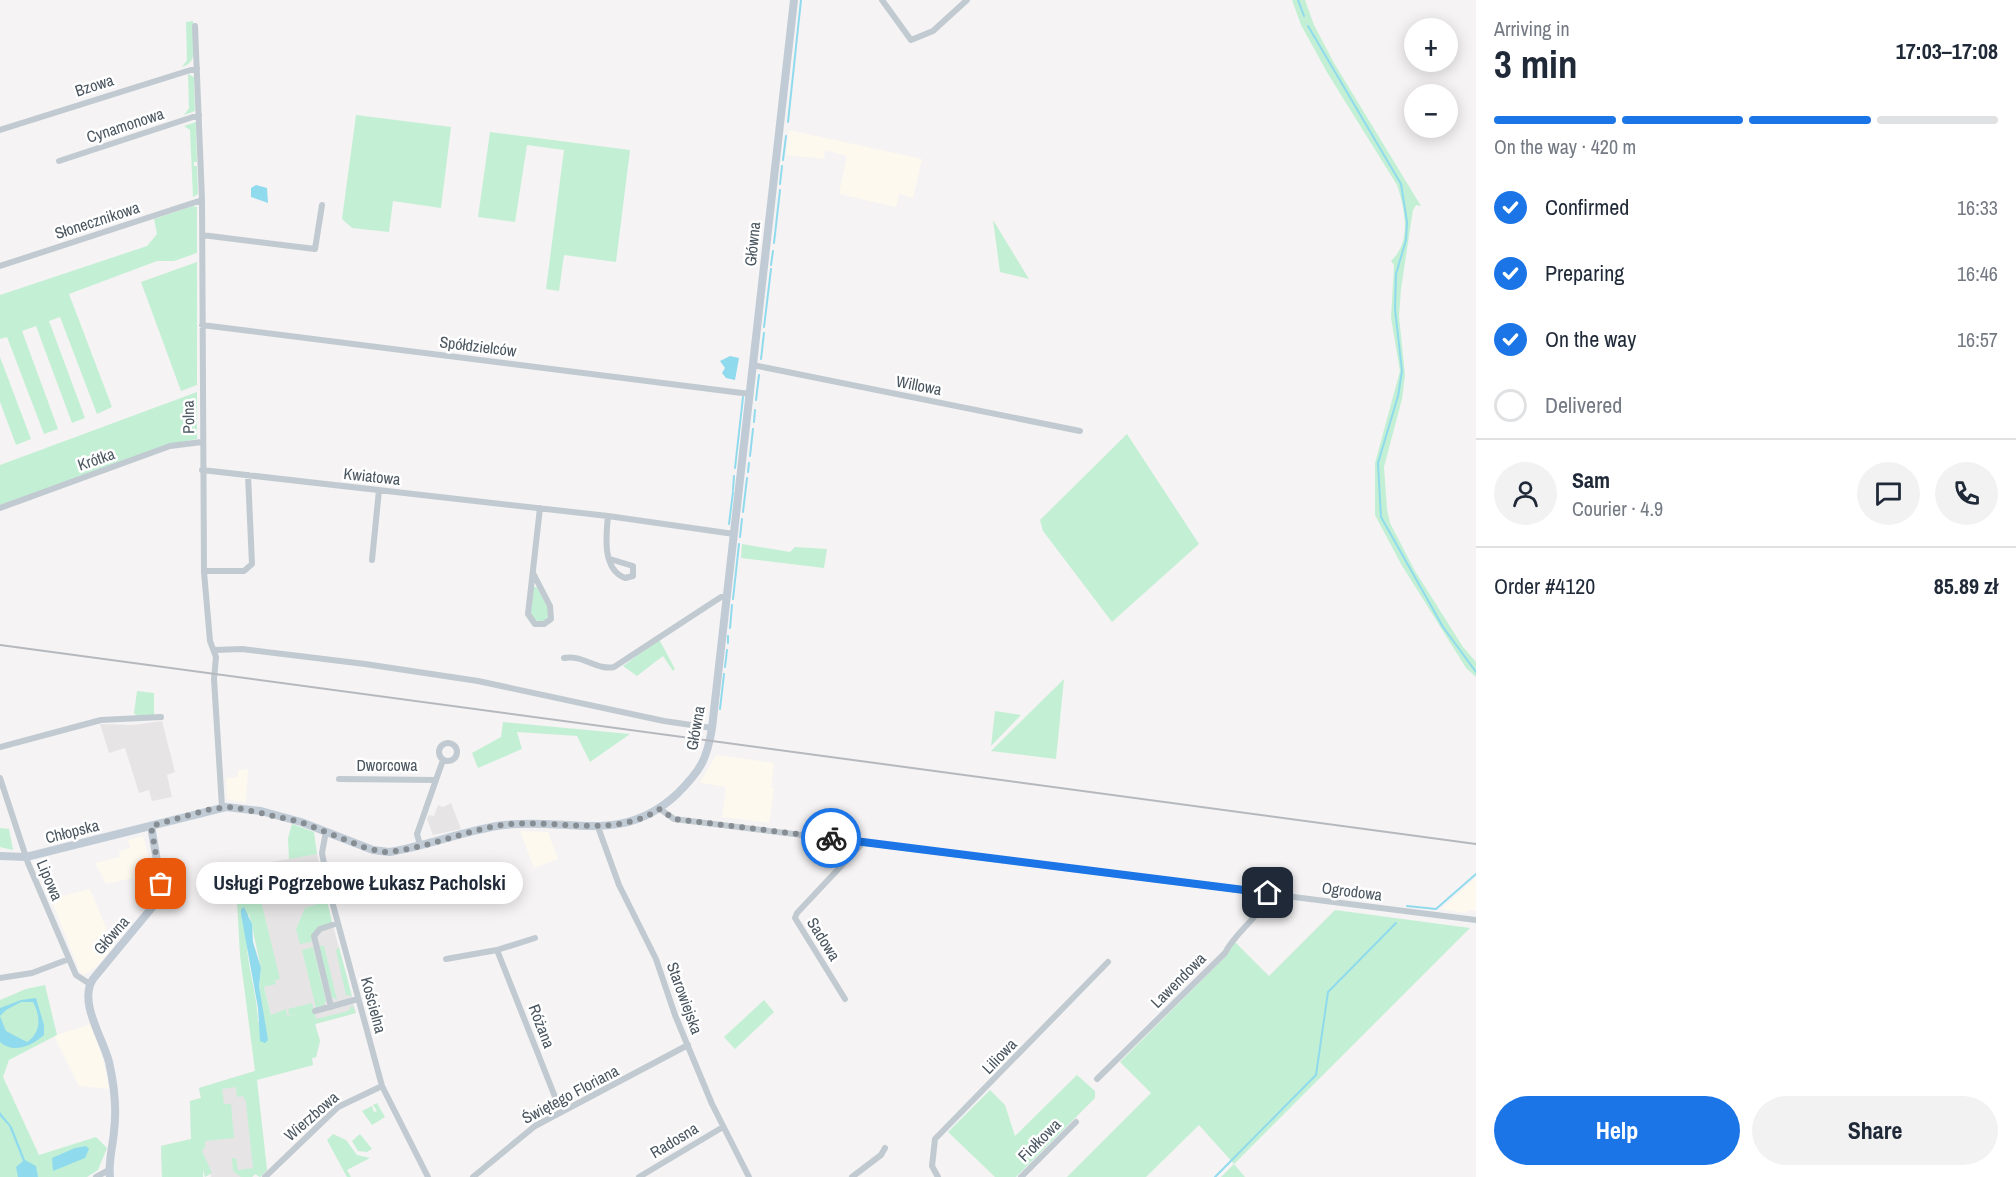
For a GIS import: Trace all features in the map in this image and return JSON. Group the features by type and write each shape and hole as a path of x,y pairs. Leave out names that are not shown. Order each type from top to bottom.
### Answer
{"street":[{"name":"Główna","path":"90,984 159,899 161,884 151,826 222,807 261,811 380,851 420,845 512,824 598,827 648,816 660,809 699,771 708,752 712,728 794,0"},
{"path":"882,0 911,40 933,31 967,0"},
{"name":"Polna","path":"195,26 202,200 204,571 210,640 215,650 214,679 222,807"},
{"name":"Bzowa","path":"0,130 197,68"},
{"name":"Cynamonowa","path":"59,161 199,115"},
{"name":"Słonecznikowa","path":"0,266 202,200"},
{"path":"202,236 315,249 322,205"},
{"name":"Spółdzielców","path":"202,325 750,394"},
{"name":"Willowa","path":"753,365 1080,431"},
{"name":"Krótka","path":"0,508 170,446 202,442"},
{"name":"Kwiatowa","path":"202,470 300,483 608,516 734,534"},
{"path":"204,571 244,571 251,567 248,475"},
{"path":"372,560 379,490"},
{"path":"533,573 552,611 551,619 544,624 535,624 528,617 540,508"},
{"path":"608,516 605,543 610,559"},
{"path":"564,658 576,657 606,668 614,667 721,597 727,598"},
{"path":"215,650 242,649 478,681 652,719 712,728"},
{"path":"0,747 101,720 161,717"},
{"name":"Dworcowa","path":"420,845 417,834 443,759"},
{"name":"Lipowa","path":"0,778 26,857 69,959 76,975 90,984"},
{"name":"Dworcowa","path":"339,778 436,780"},
{"name":"Ogrodowa","path":"660,809 674,819 1474,921"},
{"name":"Chłopska","path":"0,856 26,857 151,826"},
{"name":"Starowiejska","path":"598,827 619,885 656,958 688,1045 748,1177"},
{"name":"Kościelna","path":"326,831 322,860 382,1086 428,1177"},
{"name":"Sadowa","path":"845,999 795,918 796,913 860,846 861,842"},
{"name":"Lawendowa","path":"1097,1079 1225,953 1236,934 1260,910 1268,893"},
{"path":"331,1006 314,936 320,929 338,923"},
{"path":"446,959 497,950 535,938"},
{"name":"Różana","path":"497,950 561,1112"},
{"path":"0,978 32,973 69,959"},
{"name":"Liliowa","path":"938,1177 932,1166 935,1139 1108,962"},
{"path":"90,984 88,999 106,1054 114,1094 115,1119 109,1173 96,1177"},
{"path":"315,1011 358,999"},
{"name":"Świętego Floriana","path":"473,1177 518,1138 561,1112 688,1045"},
{"name":"Wierzbowa","path":"265,1177 338,1107 382,1086"},
{"name":"Fiołkowa","path":"1022,1177 1076,1122"},
{"name":"Radosna","path":"639,1177 723,1126"},
{"path":"852,1177 881,1155 885,1148"}],"shaded area":[{"path":"789,130 922,159 913,198 899,194 896,207 839,194 847,156 825,150 824,159 786,155"},
{"path":"162,721 175,772 167,775 172,797 152,801 149,790 139,793 125,748 109,753 100,724 133,725"},
{"path":"716,755 774,763 771,787 774,788 769,823 722,817 726,787 700,783"},
{"path":"248,769 246,803 227,799 226,778 238,777 238,770"},
{"path":"451,803 461,829 433,835 427,819 429,815 434,816 438,805 443,807"},
{"path":"520,831 548,832 558,859 534,868"},
{"path":"143,836 155,882 136,887 133,878 106,884 95,863 120,857 119,851 130,848 128,840"},
{"path":"317,854 325,895 356,1013 315,1024 320,1041 316,1057 312,1058 313,1065 286,1072 264,987 243,867"},
{"path":"1476,877 1476,911 1468,910 1467,913 1441,909"},
{"path":"90,889 114,947 97,966 84,975 80,972 51,899"},
{"path":"91,1024 103,1059 109,1089 79,1086 54,1036"},
{"path":"255,1071 267,1170 260,1177 255,1174 252,1177 211,1177 209,1168 162,1177 161,1146 191,1139 190,1101 201,1098 199,1088"}],"green space":[{"path":"1292,0 1305,0 1314,25 1334,63 1421,206 1416,205 1413,210 1401,289 1399,316 1405,375 1402,399 1384,467 1387,509 1390,523 1415,571 1463,647 1476,662 1476,677 1466,668 1401,564 1375,515 1375,463 1400,371 1391,318 1394,265 1391,261 1402,244 1404,215 1397,185 1328,74 1301,25"},
{"path":"193,21 194,54 192,60 182,67 187,60 186,22"},
{"path":"188,74 194,77 195,111 184,115 189,108"},
{"path":"356,115 451,127 441,208 393,201 389,232 352,228 342,219"},
{"path":"196,122 197,162 194,162 194,166 197,166 198,194 193,197 190,130 184,126"},
{"path":"490,132 630,150 616,262 564,255 559,291 546,289 564,150 527,145 515,222 478,217"},
{"path":"193,206 197,207 197,253 174,261 157,261 69,294 112,407 97,414 60,317 49,321 85,418 72,423 36,326 22,331 58,429 44,434 7,337 0,339 0,295 147,246 157,234 154,219"},
{"path":"993,220 1029,279 1000,272"},
{"path":"197,262 197,385 181,391 141,282"},
{"path":"0,357 31,439 16,445 0,402"},
{"path":"197,392 197,439 165,445 0,505 0,465"},
{"path":"1127,434 1199,544 1112,622 1043,531 1040,520"},
{"path":"742,544 790,552 795,547 827,549 824,568 741,558"},
{"path":"533,587 537,587 548,608 549,616 546,620 539,622 530,612"},
{"path":"659,639 675,669 673,671 663,656 637,676 623,666"},
{"path":"1064,679 1056,759 991,751"},
{"path":"137,691 154,693 154,715 137,716 134,713"},
{"path":"995,711 1021,715 991,746"},
{"path":"503,722 630,734 590,762 577,736 517,732 522,749 478,768 472,753 501,737"},
{"path":"292,824 314,832 317,854 289,859 288,838"},
{"path":"0,828 9,829 13,850 0,847"},
{"path":"266,863 271,882 277,881 278,885 265,888 262,882 263,889 255,893 256,898 260,897 280,979 275,980 276,984 264,987 271,1015 286,1009 287,1016 297,1014 289,1015 288,1009 312,1003 316,1019 348,1011 352,1005 356,1013 315,1024 320,1041 316,1057 312,1058 313,1065 257,1080 267,1170 260,1177 255,1174 252,1177 241,1177 233,1171 232,1158 236,1158 238,1170 253,1168 246,1102 243,1096 237,1097 236,1087 222,1089 224,1104 231,1104 234,1138 205,1141 202,1151 212,1173 205,1177 203,1170 203,1177 162,1177 161,1146 191,1139 190,1101 201,1098 199,1088 255,1071 240,955 236,885 238,867","holes":["249,913 261,968 259,986 264,1022 258,1022 246,940"]},
{"path":"327,901 332,922 315,930 311,942 300,944 296,929 305,908"},
{"path":"1335,910 1470,928 1234,1164 1199,1125 1146,1177 1067,1177 1151,1093 1120,1062 1227,955 1234,941 1269,976"},
{"path":"318,946 324,946 337,1000 332,997"},
{"path":"313,947 326,1001 324,1005 316,1008 302,950"},
{"path":"339,947 352,996 346,995 336,951"},
{"path":"45,985 57,1035 9,1060 3,1077 39,1155 96,1137 107,1148 98,1170 87,1177 0,1177 0,1000 26,989"},
{"path":"764,1000 774,1012 735,1049 724,1037"},
{"path":"1077,1075 1095,1091 1095,1098 1016,1177 995,1177 948,1132 990,1090 1005,1105 1015,1136"},
{"path":"377,1103 385,1117 372,1125 362,1111 372,1106 374,1112 377,1111 373,1105"},
{"path":"333,1134 346,1140 357,1155 370,1158 347,1170 351,1177 347,1177 327,1140"},
{"path":"360,1134 372,1149 367,1152 358,1151 352,1141"},
{"path":"1234,1164 1245,1177 1221,1177"}],"water":[{"path":"256,185 267,188 268,203 251,197 251,188"},
{"path":"730,356 739,358 735,380 726,378 722,373 725,368 720,361"},
{"path":"244,907 252,924 253,942 261,968 259,986 268,1040 265,1043 260,1041 258,1008 241,914 241,909"},
{"path":"36,998 44,1025 44,1035 28,1045 11,1048 0,1042 0,1016 0,1008 21,1000","holes":["21,1002 33,1002 38,1024 35,1034 27,1042 6,1031 0,1016"]},
{"path":"0,1112 12,1127 25,1160 36,1166 38,1177 18,1177 16,1167 23,1161 9,1126 0,1116"},
{"path":"86,1146 89,1149 85,1158 53,1171 52,1158"}],"waterway":[{"path":"788,122 801,0"},
{"path":"1298,0 1304,16"},
{"path":"1308,26 1401,184 1407,222 1406,240 1396,274 1395,309 1402,371 1398,396 1378,463 1381,517 1443,627 1476,672"},
{"path":"783,160 786,136"},
{"path":"780,184 782,166"},
{"path":"774,243 780,190"},
{"path":"771,265 773,251"},
{"path":"764,327 771,269"},
{"path":"761,359 764,333"},
{"path":"756,400 759,375"},
{"path":"735,468 743,397"},
{"path":"754,422 755,410"},
{"path":"750,456 753,429"},
{"path":"748,472 749,463"},
{"path":"733,490 734,476"},
{"path":"743,512 747,478"},
{"path":"729,524 733,492"},
{"path":"740,537 742,519"},
{"path":"733,599 739,544"},
{"path":"730,628 732,605"},
{"path":"728,636 728,643"},
{"path":"725,667 727,650"},
{"path":"720,709 724,674"},
{"path":"1407,906 1436,909 1476,874"},
{"path":"1215,1177 1316,1075 1328,992 1396,923"}],"railway":[{"path":"0,645 1476,844"}],"way so far":[{"path":"161,884 151,826 226,807 278,815 326,831 366,848 384,852 402,850 474,831 512,824 604,827 648,816 660,809 669,818 674,819 831,838"}],"place":[{"name":"Usługi Pogrzebowe Łukasz Pacholski","path":"161,884"}],"route":[{"path":"831,838 1268,893"}]}
